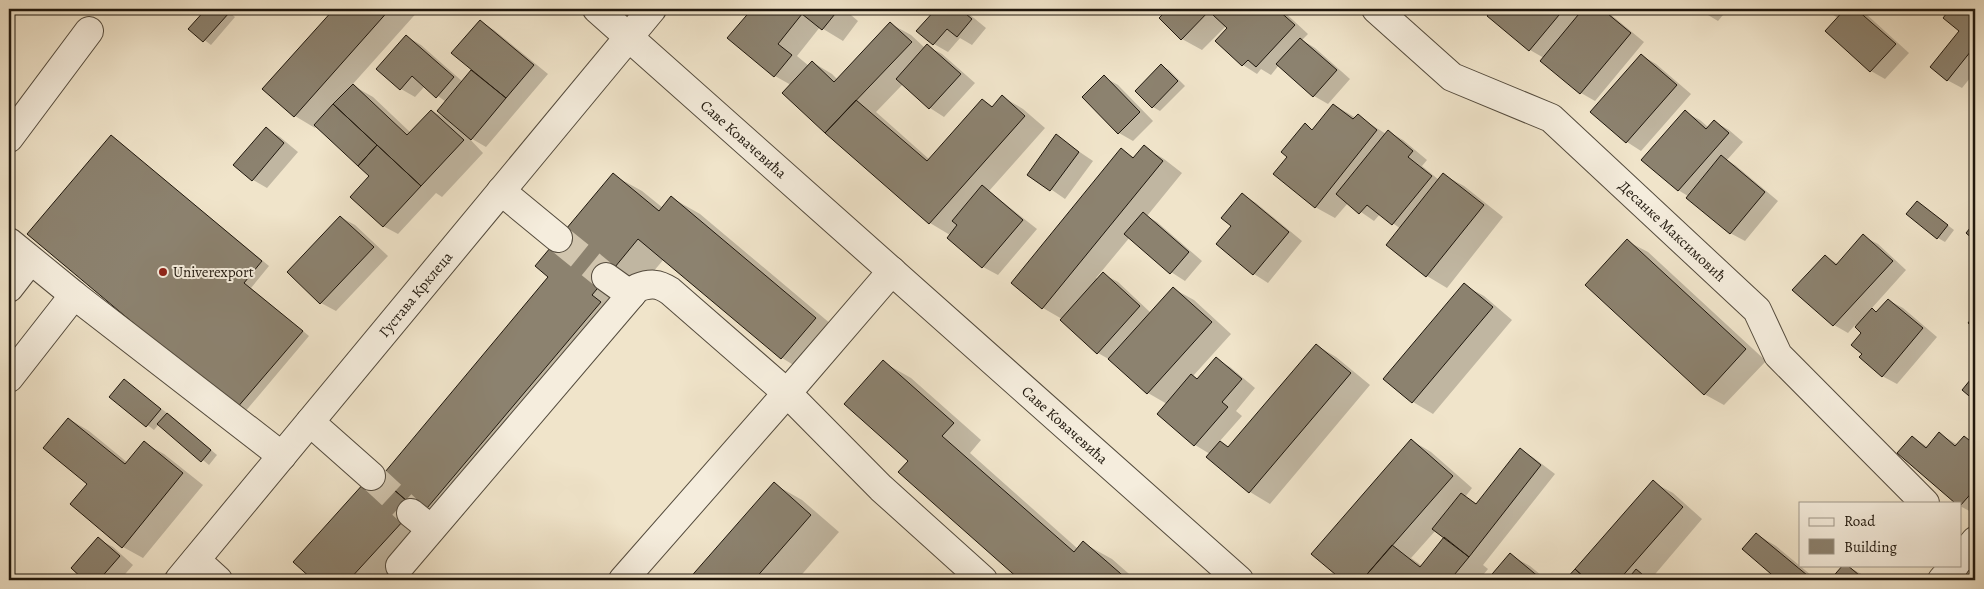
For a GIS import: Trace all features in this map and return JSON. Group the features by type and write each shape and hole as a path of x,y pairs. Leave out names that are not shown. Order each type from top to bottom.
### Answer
{"street":[{"name":"Саве Ковачевића","path":"597,9 1239,580"},
{"name":"Густава Крклеца","path":"188,570 652,9"},
{"name":"Десанке Максимовић","path":"1376,9 1452,77 1551,118 1758,310 1778,355 1924,502"},
{"path":"9,138 89,31"},
{"path":"501,191 558,238"},
{"path":"9,242 74,295 282,456"},
{"path":"9,288 30,260"},
{"path":"623,580 892,271"},
{"path":"606,277 631,296"},
{"path":"400,566 421,521 637,288 649,284 660,285 787,393 880,488 983,580"},
{"path":"9,378 74,295"},
{"path":"310,422 371,476"},
{"path":"1942,580 1952,566"},
{"path":"188,570 218,580"}],"building":[{"path":"206,9 224,9 229,13 203,42 188,29"},
{"path":"334,9 390,9 294,117 262,89"},
{"path":"752,9 839,9 822,30 802,14 778,44 792,55 774,77 727,38"},
{"path":"936,9 960,9 972,19 957,37 947,29 933,45 916,31"},
{"path":"1165,9 1211,9 1181,40 1159,18 1167,10"},
{"path":"1218,9 1277,9 1295,25 1256,67 1248,60 1242,66 1215,41 1227,28 1213,15"},
{"path":"1493,9 1564,9 1529,51 1487,16"},
{"path":"1583,9 1602,9 1631,33 1580,94 1540,61"},
{"path":"1696,9 1707,9 1703,14"},
{"path":"1822,9 1832,9 1828,14"},
{"path":"1845,9 1856,9 1896,44 1870,72 1825,31"},
{"path":"1950,9 1975,9 1975,46 1947,81 1930,67 1959,31 1943,18"},
{"path":"480,20 534,65 506,98 451,53"},
{"path":"890,22 912,42 825,133 782,93 812,61 834,82"},
{"path":"406,35 454,77 436,98 412,76 400,90 376,69"},
{"path":"1300,38 1337,70 1313,97 1276,64"},
{"path":"927,44 961,74 929,109 896,79"},
{"path":"1641,54 1677,85 1626,143 1590,112"},
{"path":"1161,64 1178,81 1152,108 1135,91"},
{"path":"471,70 506,98 471,140 437,111"},
{"path":"1104,75 1140,112 1118,134 1082,97"},
{"path":"353,84 407,135 431,110 464,140 421,186 333,104"},
{"path":"1002,95 1025,116 929,224 825,133 856,100 927,161 982,99 992,107"},
{"path":"333,104 377,145 358,166 314,125"},
{"path":"1333,104 1353,119 1358,114 1377,130 1315,208 1273,174 1287,157 1281,152 1305,123 1312,130"},
{"path":"1685,110 1706,129 1714,120 1729,133 1678,191 1641,160"},
{"path":"266,127 284,143 252,181 233,165"},
{"path":"1388,130 1413,151 1408,157 1432,176 1392,225 1367,205 1359,214 1336,194"},
{"path":"1056,134 1079,152 1050,191 1027,175"},
{"name":"Univerexport","path":"111,135 262,261 244,283 303,331 236,409 27,234"},
{"path":"377,145 421,186 383,227 350,197 369,176 358,166"},
{"path":"1144,145 1163,161 1042,309 1011,283 1121,148 1133,158"},
{"path":"1721,155 1765,192 1730,234 1686,198"},
{"path":"613,173 659,211 671,196 816,318 781,359 638,239 592,295 601,302 422,514 380,478 548,277 535,266"},
{"path":"1443,173 1484,205 1426,277 1386,245"},
{"path":"982,185 1023,220 982,268 947,238 957,225 952,221"},
{"path":"1242,193 1289,232 1253,275 1216,244 1231,226 1221,218"},
{"path":"1917,201 1948,225 1937,239 1906,214"},
{"path":"1143,212 1189,252 1170,274 1124,234"},
{"path":"340,216 374,247 320,304 287,272"},
{"path":"1975,222 1975,241 1966,233"},
{"path":"1863,234 1893,261 1833,326 1792,290 1825,255 1836,265"},
{"path":"1627,239 1746,349 1704,395 1585,285"},
{"path":"1103,272 1140,306 1097,354 1060,320"},
{"path":"1464,283 1493,307 1412,403 1383,379"},
{"path":"1173,287 1212,322 1147,394 1108,359"},
{"path":"1888,299 1923,328 1882,377 1859,357 1862,354 1851,345 1861,333 1855,327 1872,308 1876,312"},
{"path":"1975,314 1975,328 1968,323"},
{"path":"1316,344 1351,373 1249,493 1206,457 1220,441 1228,447"},
{"path":"1216,357 1242,379 1222,402 1228,407 1194,446 1157,414 1191,374 1197,379"},
{"path":"883,360 954,423 942,436 1074,552 1083,541 1128,580 1020,580 898,472 908,461 844,404"},
{"path":"1975,374 1975,401 1962,390"},
{"path":"124,379 161,409 146,427 109,397"},
{"path":"167,413 211,450 201,462 157,424"},
{"path":"68,418 125,464 144,441 183,473 122,548 70,504 87,484 43,448"},
{"path":"1939,432 1955,446 1964,436 1975,443 1975,489 1962,504 1962,502 1954,502 1897,453 1912,436 1926,448"},
{"path":"1411,439 1453,476 1362,580 1342,580 1311,554"},
{"path":"1520,448 1541,465 1469,557 1432,529 1461,493 1476,504"},
{"path":"374,472 415,508 349,580 313,580 293,562"},
{"path":"1653,480 1683,507 1619,580 1587,580 1575,569"},
{"path":"774,482 811,515 754,580 688,580"},
{"path":"1756,533 1813,580 1778,580 1742,549"},
{"path":"98,537 120,556 99,580 84,580 71,568"},
{"path":"1444,537 1469,557 1450,580 1362,580 1392,545 1420,567"},
{"path":"1510,553 1540,578 1539,580 1487,580"},
{"path":"1842,566 1848,566 1865,580 1830,580"},
{"path":"1575,569 1587,580 1565,580"},
{"path":"1636,569 1649,580 1627,580"}],"tunnel":[{"path":"558,238 606,277"},
{"path":"371,476 411,513"}],"place":[{"name":"Univerexport","path":"163,272"}]}
